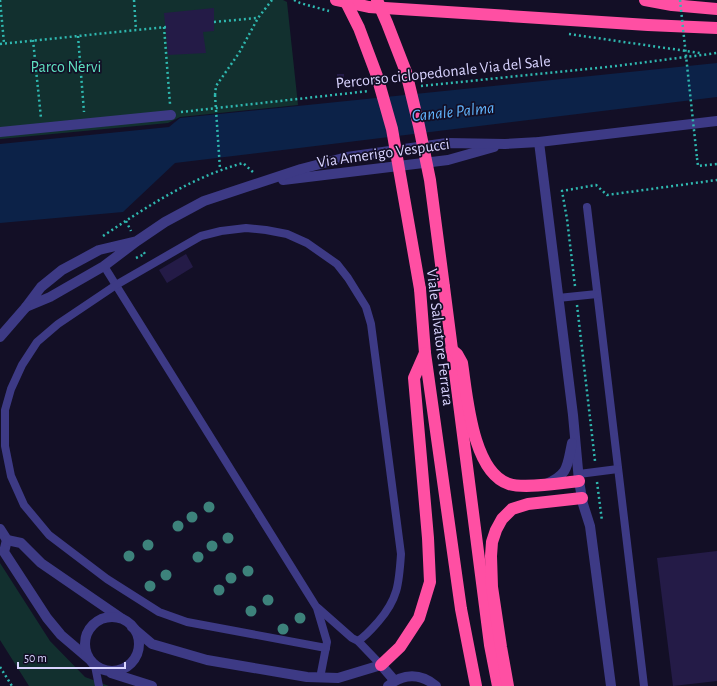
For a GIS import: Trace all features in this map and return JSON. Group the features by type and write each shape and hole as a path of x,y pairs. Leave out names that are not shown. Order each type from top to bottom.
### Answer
{"highway":[{"path":"336,0 377,7 648,25 717,28"},
{"name":"Viale Salvatore Ferrara","path":"346,0 359,28 377,76 392,129 420,289 426,353 461,609 476,686"},
{"name":"Viale Salvatore Ferrara","path":"377,0 406,72 430,180 490,645 498,686"},
{"path":"645,0 672,5 717,9"},
{"path":"451,349 457,354 462,363 471,425 476,443 490,470 498,478 509,484 526,486 579,478"},
{"path":"381,665 400,647 419,618 430,582 428,538 414,378 426,353"},
{"path":"508,686 492,587 491,556 492,542 496,530 502,519 512,509 528,504 582,498"}],"street":[{"path":"0,132 172,115"},
{"name":"Via Amerigo Vespucci","path":"26,307 50,297 104,266 137,240 165,222 204,201 301,169 347,157 447,143 505,144 539,142 717,121"},
{"path":"539,142 579,478 582,498 590,526 611,686"},
{"name":"Via Amerigo Vespucci","path":"264,182 448,160 505,144"},
{"name":"Via Amerigo Vespucci","path":"0,337 41,287 62,270 99,250 137,240"},
{"path":"544,484 562,475 566,469 569,461 574,430"},
{"path":"0,529 7,540 21,544 41,563 128,624 152,644 207,660 307,677 338,678 381,665 391,683 410,676 418,676 430,681 436,686"},
{"path":"7,540 4,552 47,618 61,635 96,665 112,671 120,670 128,666 134,660 138,652 139,643 137,635 128,624 116,618 107,618 99,621 92,626 87,634 85,642 86,651 96,665 152,686"}],"lane":[{"path":"587,207 644,686"},
{"path":"326,648 187,622 160,612 107,579 49,535 24,504 11,476 4,441 5,410 11,389 22,365 37,342 58,324 116,285 201,236 221,231 246,228 288,234 307,243 337,264 358,292 366,307 371,324 401,554 395,598 388,611 366,636 358,641"},
{"path":"104,266 317,608 327,642 320,678"},
{"path":"558,298 597,294"},
{"path":"579,478 618,469"},
{"path":"317,608 352,638 358,641 381,665"},
{"path":"96,665 100,686"}],"path":[{"path":"0,0 4,43"},
{"path":"134,0 136,30"},
{"path":"243,163 220,169 215,95 216,86 238,53 258,18 272,0"},
{"path":"680,0 698,166 717,164"},
{"path":"214,22 258,18"},
{"path":"0,44 165,27 172,115"},
{"path":"78,36 85,124"},
{"path":"33,40 42,128"},
{"name":"Percorso ciclopedonale Via del Sale","path":"419,86 616,66 717,53"},
{"name":"Percorso ciclopedonale Via del Sale","path":"172,115 185,111 372,91"},
{"path":"0,667 12,686"}],"green space":[{"name":"Parco Nervi","path":"0,0 283,0 287,2 298,105 180,117 168,123 0,139"},
{"path":"0,563 50,641 85,677 109,686 29,686 0,640"}],"water":[{"name":"Canale Palma","path":"717,63 717,97 175,163 123,212 0,223 0,144 169,127 180,118"}],"building":[{"path":"214,8 214,31 203,32 206,53 168,55 164,13"},
{"path":"337,74 344,74 344,85 337,85"},
{"path":"186,254 193,267 167,283 159,270"},
{"path":"717,551 717,681 673,686 657,558"}]}
